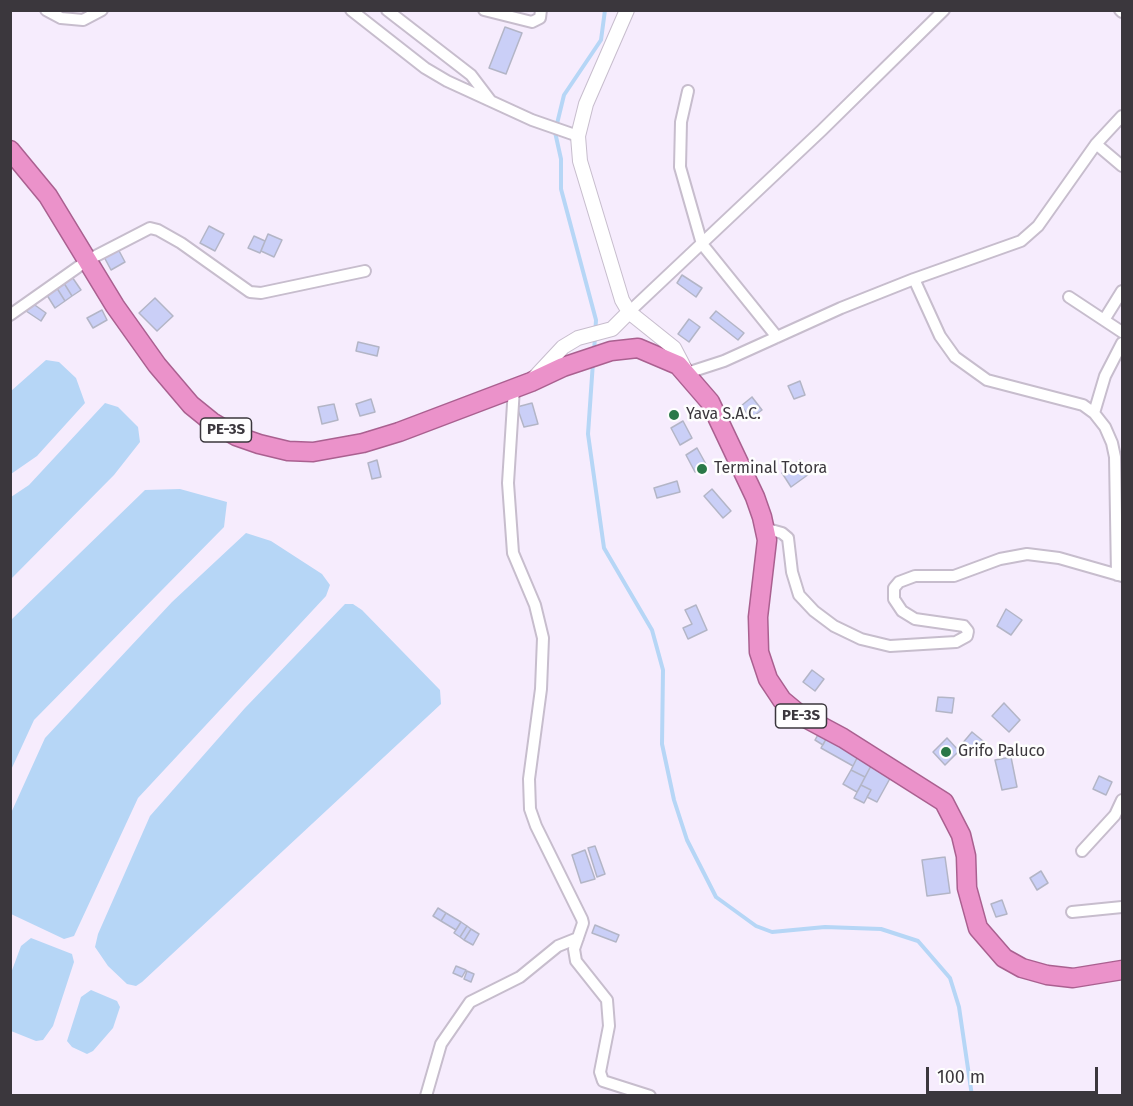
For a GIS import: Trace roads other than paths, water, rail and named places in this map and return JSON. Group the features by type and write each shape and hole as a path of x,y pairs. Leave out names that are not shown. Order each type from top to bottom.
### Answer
{"highway":[{"name":"PE-3S","path":"10,150 48,196 115,306 157,364 191,405 212,422 236,436 259,444 288,451 313,452 363,443 523,386 563,367 611,351 638,348 665,357 687,373 710,402 755,497 766,540 758,617 759,652 768,679 782,700 800,715 843,738 944,802 961,835 966,856 967,888 978,928 1004,958 1022,968 1047,975 1073,978 1122,970"}],"street":[{"path":"46,10 61,18 83,20 102,10"},
{"path":"351,10 425,68 492,102 578,136"},
{"path":"387,10 471,75 492,102"},
{"path":"484,10 532,21 540,18 541,10"},
{"path":"627,10 586,104 578,136 580,161 622,300 629,312 674,348 687,373 724,361 841,308 1021,240 1038,226 1096,144 1122,116"},
{"path":"650,1095 603,1081 600,1072 609,1026 606,1000 576,961 574,949 582,919 536,826 531,809 530,771 541,689 543,638 535,605 513,553 508,483 523,386 563,347 578,338 612,330 944,10"},
{"path":"688,91 681,122 679,158 702,244 777,337"},
{"path":"1096,144 1122,166"},
{"path":"10,315 88,260 150,228 181,243 250,292 365,271"},
{"path":"764,528 782,533 788,538 792,572 799,596 814,612 834,626 861,639 890,646 956,642 967,636 968,631 964,626 915,619 902,611 894,598 894,588 900,582 915,576 954,576 1000,559 1028,554 1059,558 1120,576 1115,457 1112,443 1095,413 1083,405 987,380 955,357 940,336 914,279"},
{"path":"1104,320 1122,291"},
{"path":"1069,297 1122,332"},
{"path":"1095,413 1106,376 1122,343"},
{"path":"1082,851 1115,815 1122,800"},
{"path":"1072,912 1122,907"},
{"path":"426,1095 441,1044 471,1002 520,977 563,943 578,938"}],"water":[{"path":"46,360 59,362 76,378 85,403 37,456 11,474 11,391"},
{"path":"105,403 118,407 138,427 140,442 114,475 11,579 11,497 29,485"},
{"path":"180,489 227,502 224,527 34,720 11,770 11,620 145,490"},
{"path":"246,533 271,541 322,574 330,585 326,596 138,798 74,936 64,939 11,914 11,813 45,738 172,602"},
{"path":"345,604 353,604 362,610 440,690 441,704 142,982 136,986 127,984 108,966 95,947 98,934 150,816 245,708"},
{"path":"31,938 72,954 74,962 53,1026 43,1040 36,1041 11,1031 11,973 21,946"},
{"path":"91,990 117,1001 120,1007 113,1028 93,1051 87,1054 72,1047 67,1041 81,997"}],"waterway":[{"path":"594,352 596,320 561,189 561,159 555,132 564,95 601,40 605,10"},
{"path":"593,362 588,434 604,548 652,630 663,670 662,744 674,800 687,840 716,897 756,926 772,932 825,927 881,929 918,941 950,978 959,1007 972,1096"}],"place":[{"name":"Yava S.A.C.","path":"674,415"},
{"name":"Terminal Totora","path":"702,469"},
{"name":"Grifo Paluco","path":"946,752"}]}
